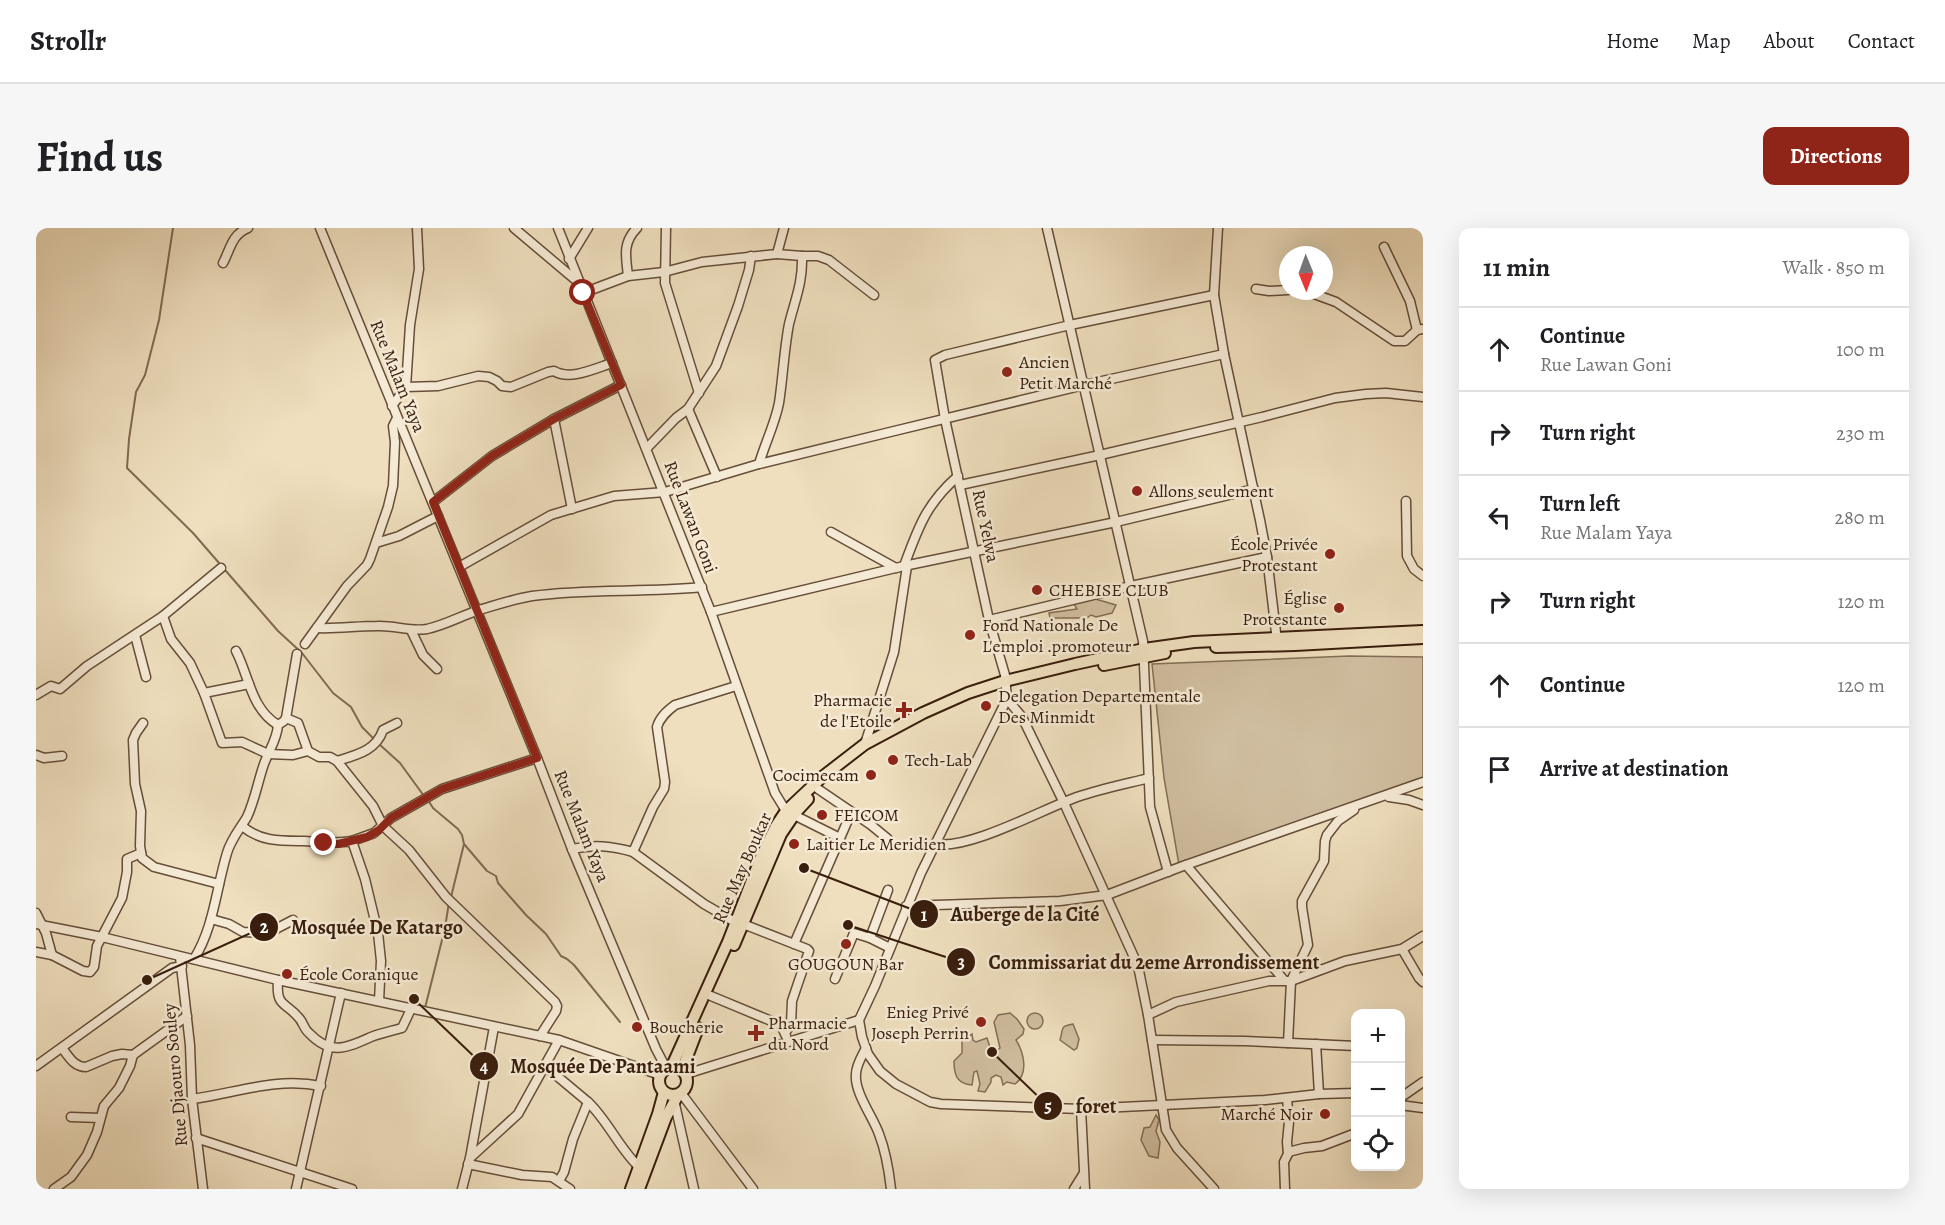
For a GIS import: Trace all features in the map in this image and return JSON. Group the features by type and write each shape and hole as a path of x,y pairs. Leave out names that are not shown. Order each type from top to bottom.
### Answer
{"main road":[{"name":"Rue May Boukar","path":"1277,642 1423,631"},
{"name":"Rue May Boukar","path":"790,813 851,762 882,740 970,699 1006,689 1075,664 1194,642 1423,638"},
{"name":"Rue May Boukar","path":"673,1071 690,1048 766,847 790,813 821,778 865,744 923,712 951,700 1006,689"},
{"name":"Rue May Boukar","path":"673,1071 728,942 739,923"},
{"path":"639,1189 678,1096 687,1085 673,1071 659,1084 664,1092 678,1096"},
{"path":"631,1189 664,1092"}],"street":[{"path":"223,263 232,241 241,231 248,228"},
{"name":"Rue Malam Yaya","path":"321,228 572,849 656,1049 673,1071"},
{"path":"392,406 406,387 410,325 419,269 417,228"},
{"path":"514,228 579,283"},
{"name":"Rue Lawan Goni","path":"558,228 702,587 775,793 790,813"},
{"path":"569,259 588,228"},
{"path":"628,276 625,249 638,228"},
{"path":"666,228 664,272 667,290 699,393"},
{"path":"777,254 784,228"},
{"path":"1047,228 1131,586 1144,653 1152,816 1168,872"},
{"path":"1218,228 1214,295 1224,354 1267,557 1277,642"},
{"path":"1331,300 1394,341 1404,341 1420,330 1410,301 1384,247"},
{"path":"583,293 628,276 664,272 702,261 777,254 818,256 829,260 874,295"},
{"path":"647,448 688,409 716,366 741,297 751,256"},
{"path":"759,464 778,406 790,323 801,283 802,256"},
{"path":"1256,289 1279,290"},
{"path":"1070,325 1214,295"},
{"name":"Rue Yelwa","path":"1006,689 945,419 935,360 945,355 1070,325"},
{"path":"459,567 551,515 614,496 664,492 759,464 1084,385 1224,354"},
{"path":"406,387 438,386 478,376 489,377 502,386 511,387 548,372 560,375 573,374 612,363"},
{"path":"433,502 492,456 554,419 621,385"},
{"path":"865,744 894,652 902,567 922,519 942,490 959,481 1100,455 1343,396 1386,393 1423,397"},
{"path":"688,409 717,477"},
{"path":"305,645 347,586 367,565 376,543 393,486 395,442 393,426 397,418"},
{"path":"554,419 572,509"},
{"path":"711,612 1254,489"},
{"path":"1406,501 1407,556 1414,569 1423,576"},
{"path":"376,543 399,536 438,516"},
{"path":"831,532 902,567"},
{"path":"989,620 1267,557"},
{"path":"36,695 51,686 60,689 87,666 163,616 222,568"},
{"path":"317,628 376,626 411,630 428,629 477,611 532,596 669,591 702,587"},
{"path":"163,616 171,639 190,663 204,693 222,743 242,742 268,754 293,755 308,751"},
{"path":"411,630 423,655 437,669"},
{"path":"135,635 146,677"},
{"path":"236,651 255,700 261,710 278,724"},
{"path":"278,724 286,718 297,654"},
{"path":"204,693 249,684"},
{"path":"633,852 653,807 664,789 665,782 657,736 659,721 675,705 736,686"},
{"path":"1006,689 1064,802 1138,966 1166,1130 1171,1140 1214,1189"},
{"path":"1006,689 906,906 875,986 859,1020 872,1061 891,1081 935,1104 1081,1109 1351,1093"},
{"path":"286,718 298,723 308,751 319,757 330,757 337,760 373,806 383,826 409,850 446,897 555,1002 556,1011 540,1036"},
{"path":"143,723 133,740 135,784 141,811 142,858 154,867 219,884"},
{"path":"337,760 362,754 377,742 383,730 397,723"},
{"path":"36,1066 172,968 189,960 202,947 232,839 248,814 268,754 276,739 278,724"},
{"path":"36,755 44,758 62,756"},
{"path":"242,826 263,838 276,841 338,844 352,841 367,837 391,818 442,789 537,758"},
{"path":"936,844 951,844 997,831 1064,802 1099,790 1149,778"},
{"path":"906,906 1060,901 1107,896 1186,865 1423,782"},
{"path":"818,789 888,839"},
{"path":"1384,796 1402,798 1423,806"},
{"path":"1288,1043 1287,981 1308,945 1302,901 1324,861 1327,835 1338,821 1365,804"},
{"path":"790,813 840,838"},
{"path":"794,944 851,813"},
{"path":"352,841 365,879 378,933 381,961 379,1001"},
{"path":"572,849 597,845 633,852 704,904 739,923 807,949 809,951 792,1001 791,1024 785,1033"},
{"path":"36,952 52,955 90,972 94,967 97,946 122,898 127,859 141,853"},
{"path":"1186,865 1287,981"},
{"path":"870,938 888,890"},
{"path":"36,913 52,955"},
{"path":"211,920 229,924 243,932 268,933 293,920"},
{"path":"39,925 278,980 559,1040 673,1071 787,1042 859,1020"},
{"path":"834,979 854,933 890,948"},
{"path":"1148,1016 1176,1002 1269,981 1287,981 1345,961 1402,949 1423,936"},
{"path":"1402,949 1423,982"},
{"name":"Rue Djaouro Souley","path":"189,960 187,1016 192,1099 203,1189"},
{"path":"278,980 281,1004 299,1018 308,1032 329,1048 343,1048 402,1028 414,1010"},
{"path":"296,1189 341,993"},
{"path":"711,996 781,1025 787,1042"},
{"path":"54,1189 71,1177 87,1155 97,1132 104,1106 119,1088 133,1055 187,1016"},
{"path":"462,1189 494,1027"},
{"path":"469,1161 518,1114 559,1040"},
{"path":"1152,1040 1224,1040 1351,1046"},
{"path":"1316,1044 1319,1094"},
{"path":"62,1048 75,1065 80,1067 122,1054 133,1055"},
{"path":"866,1048 857,1067 856,1079 882,1143 891,1189"},
{"path":"545,1066 597,1110 639,1167"},
{"path":"1405,1095 1423,1082"},
{"path":"192,1099 275,1083 304,1083 321,1086"},
{"path":"678,1096 694,1189"},
{"path":"678,1096 753,1189"},
{"path":"1285,1189 1284,1162 1288,1152 1289,1122 1287,1098"},
{"path":"559,1181 588,1102"},
{"path":"1405,1106 1423,1108"},
{"path":"1405,1111 1412,1108"},
{"path":"1081,1109 1085,1189"},
{"path":"71,1117 100,1118"},
{"path":"1288,1152 1322,1146 1351,1135"},
{"path":"196,1138 352,1189"},
{"path":"469,1161 522,1175 552,1177 570,1189"},
{"path":"1074,1189 1084,1173"}],"shaded area":[{"path":"1092,598 1116,605 1112,613 1096,617 1091,615 1087,618 1050,618 1049,613 1077,609 1074,604"},
{"path":"1349,656 1423,657 1423,779 1179,865 1164,778 1152,664"},
{"path":"1010,1013 1024,1029 1023,1034 1016,1040 1024,1063 1019,1080 1015,1084 1007,1082 1003,1085 1001,1077 996,1075 991,1078 985,1092 978,1091 980,1084 977,1071 974,1072 972,1085 960,1081 957,1078 954,1061 962,1053 962,1041 972,1034 976,1042 987,1038 990,1047 996,1051 1000,1048 994,1022 998,1015"},
{"path":"1032,1013 1038,1013 1043,1021 1041,1027 1032,1029 1027,1024 1027,1018"},
{"path":"1073,1024 1079,1039 1077,1048 1074,1050 1060,1040 1064,1027"},
{"path":"1156,1115 1159,1120 1156,1131 1160,1142 1158,1158 1149,1156 1141,1140 1144,1128 1150,1127"}],"waterway":[{"path":"173,228 159,320 145,375 136,392 127,468 193,533 278,631 302,653 333,693 351,707 362,727 375,740"},
{"path":"379,744 400,763 424,796"},
{"path":"428,800 433,808 458,829 464,844 487,871 496,876 498,883 546,934 561,956 574,965 620,1022"},
{"path":"451,897 464,844"},
{"path":"425,1008 445,928 449,902"}],"place":[{"name":"Ancien Petit Marché","path":"1007,372"},
{"name":"Allons seulement","path":"1137,491"},
{"name":"École Privée Protestant","path":"1330,554"},
{"name":"CHEBISE CLUB","path":"1037,590"},
{"name":"Église Protestante","path":"1339,608"},
{"name":"Fond Nationale De L'emploi .promoteur","path":"970,635"},
{"name":"Delegation Departementale Des Minmidt","path":"986,706"},
{"name":"Pharmacie de l'Etoile","path":"904,710"},
{"name":"Tech-Lab","path":"893,760"},
{"name":"Cocimecam","path":"871,775"},
{"name":"FEICOM","path":"822,815"},
{"name":"Laitier Le Meridien","path":"794,844"},
{"name":"Auberge de la Cité","path":"804,868"},
{"name":"Commissariat du 2eme Arrondissement","path":"848,925"},
{"name":"GOUGOUN Bar","path":"846,944"},
{"name":"École Coranique","path":"287,974"},
{"name":"Mosquée De Katargo","path":"147,980"},
{"name":"Mosquée De Pantaami","path":"414,999"},
{"name":"Enieg Privé Joseph Perrin","path":"981,1022"},
{"name":"Boucherie","path":"637,1027"},
{"name":"Pharmacie du Nord","path":"756,1033"},
{"name":"foret","path":"992,1052"},
{"name":"Marché Noir","path":"1325,1114"}],"route":[{"path":"324,843 338,844 367,837 379,830 391,818 429,795 537,758 433,502 492,456 554,419 621,385 583,293"}]}
